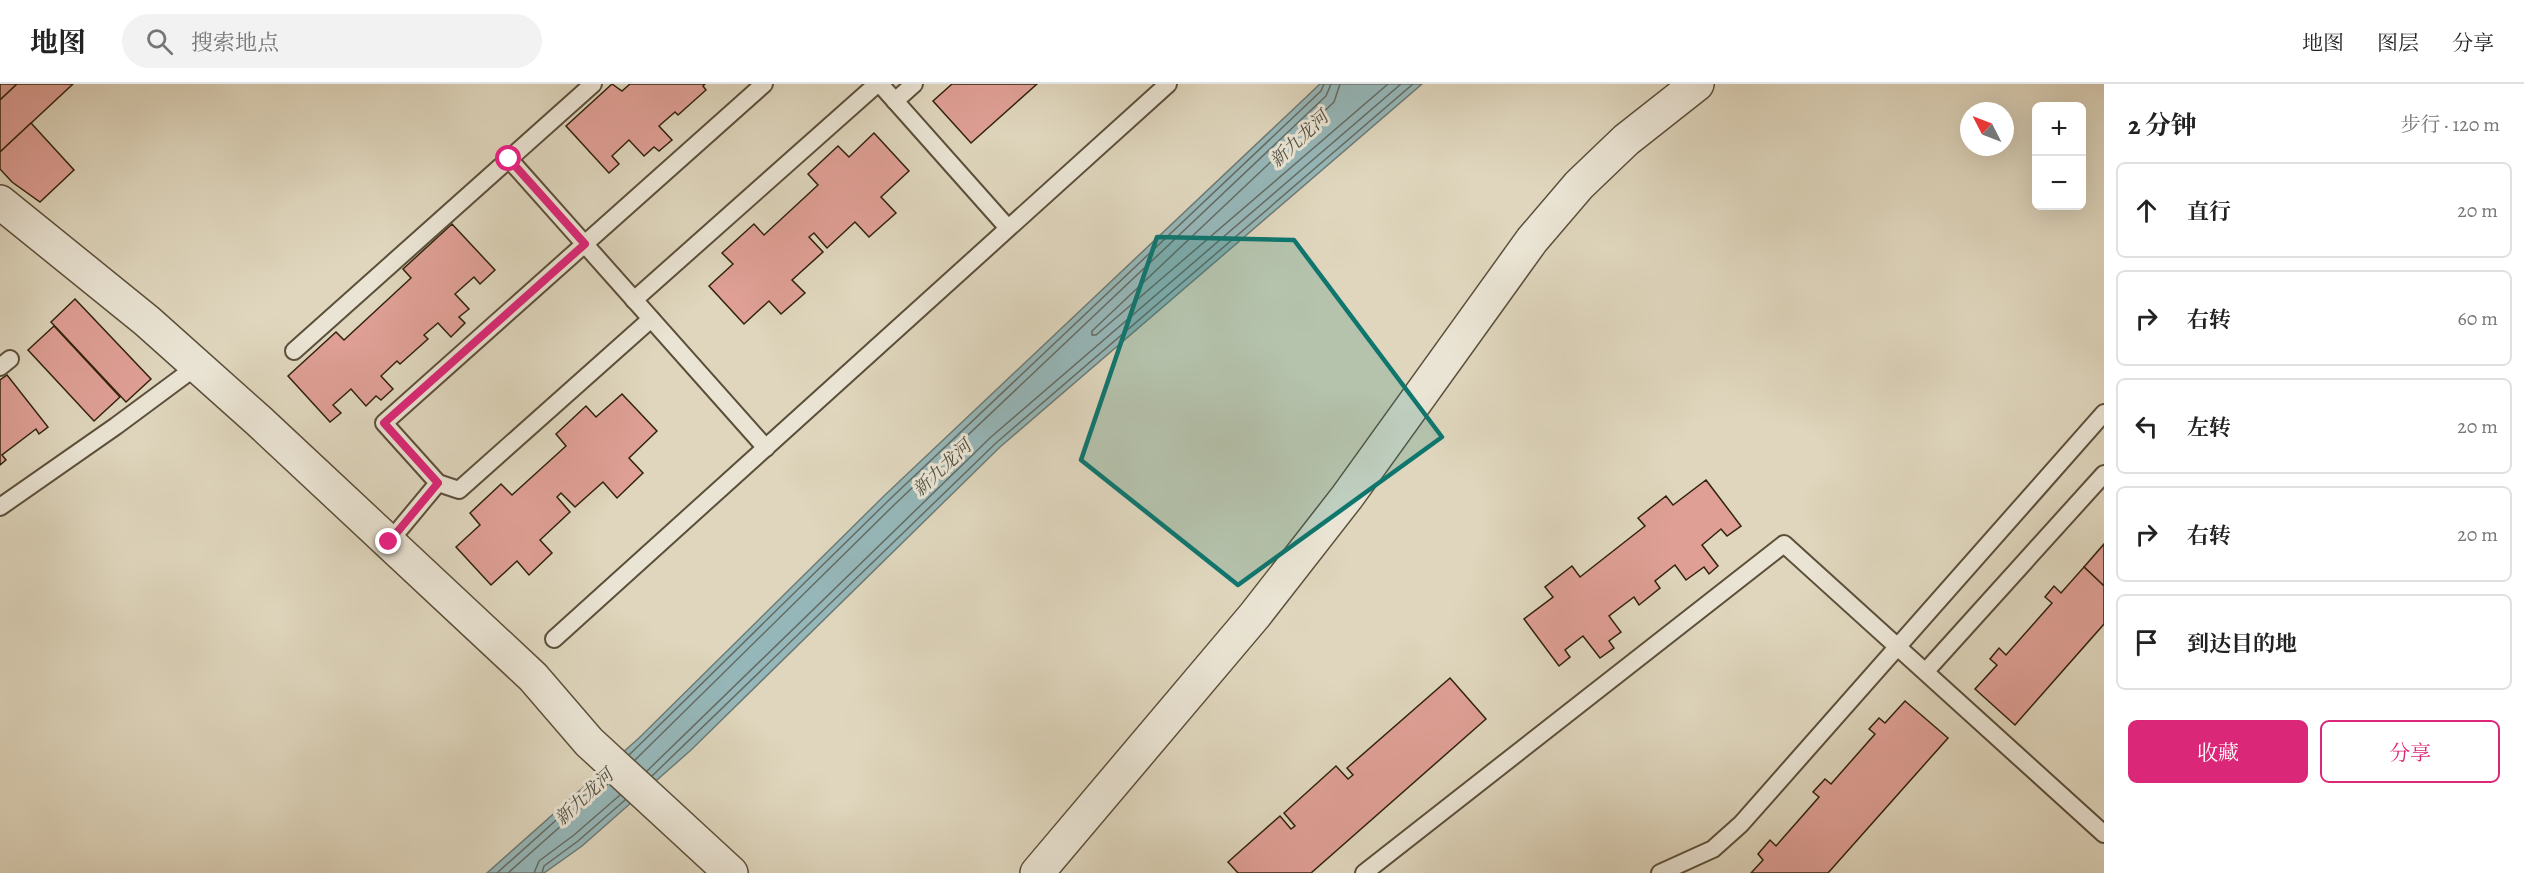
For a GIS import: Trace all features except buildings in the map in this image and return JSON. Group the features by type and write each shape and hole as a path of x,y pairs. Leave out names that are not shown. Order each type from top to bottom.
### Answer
{"street":[{"path":"1037,873 1254,615 1340,506 1532,240 1587,177 1626,140 1697,84"},
{"path":"0,202 147,321 389,542 534,677 590,742 731,873"}],"lane":[{"path":"294,351 593,84"},
{"path":"651,319 459,490 438,483 384,423 765,84"},
{"path":"634,300 878,84 1008,228"},
{"path":"895,101 914,84"},
{"path":"554,639 1168,84"},
{"path":"509,159 766,448"},
{"path":"0,507 197,366"},
{"path":"1660,873 1713,849 1741,824 2104,413"},
{"path":"1926,671 2104,474"},
{"path":"389,542 438,483"},
{"path":"1364,873 1784,544 2104,834"}],"highlighted area":[{"path":"1157,237 1294,240 1442,437 1238,585 1081,460"}],"water":[{"name":"新九龙河","path":"1320,84 1422,84 1000,447 691,750 582,846 544,873 487,873 639,738 885,495"}],"route":[{"path":"389,542 438,483 384,423 585,244 509,159"}]}
